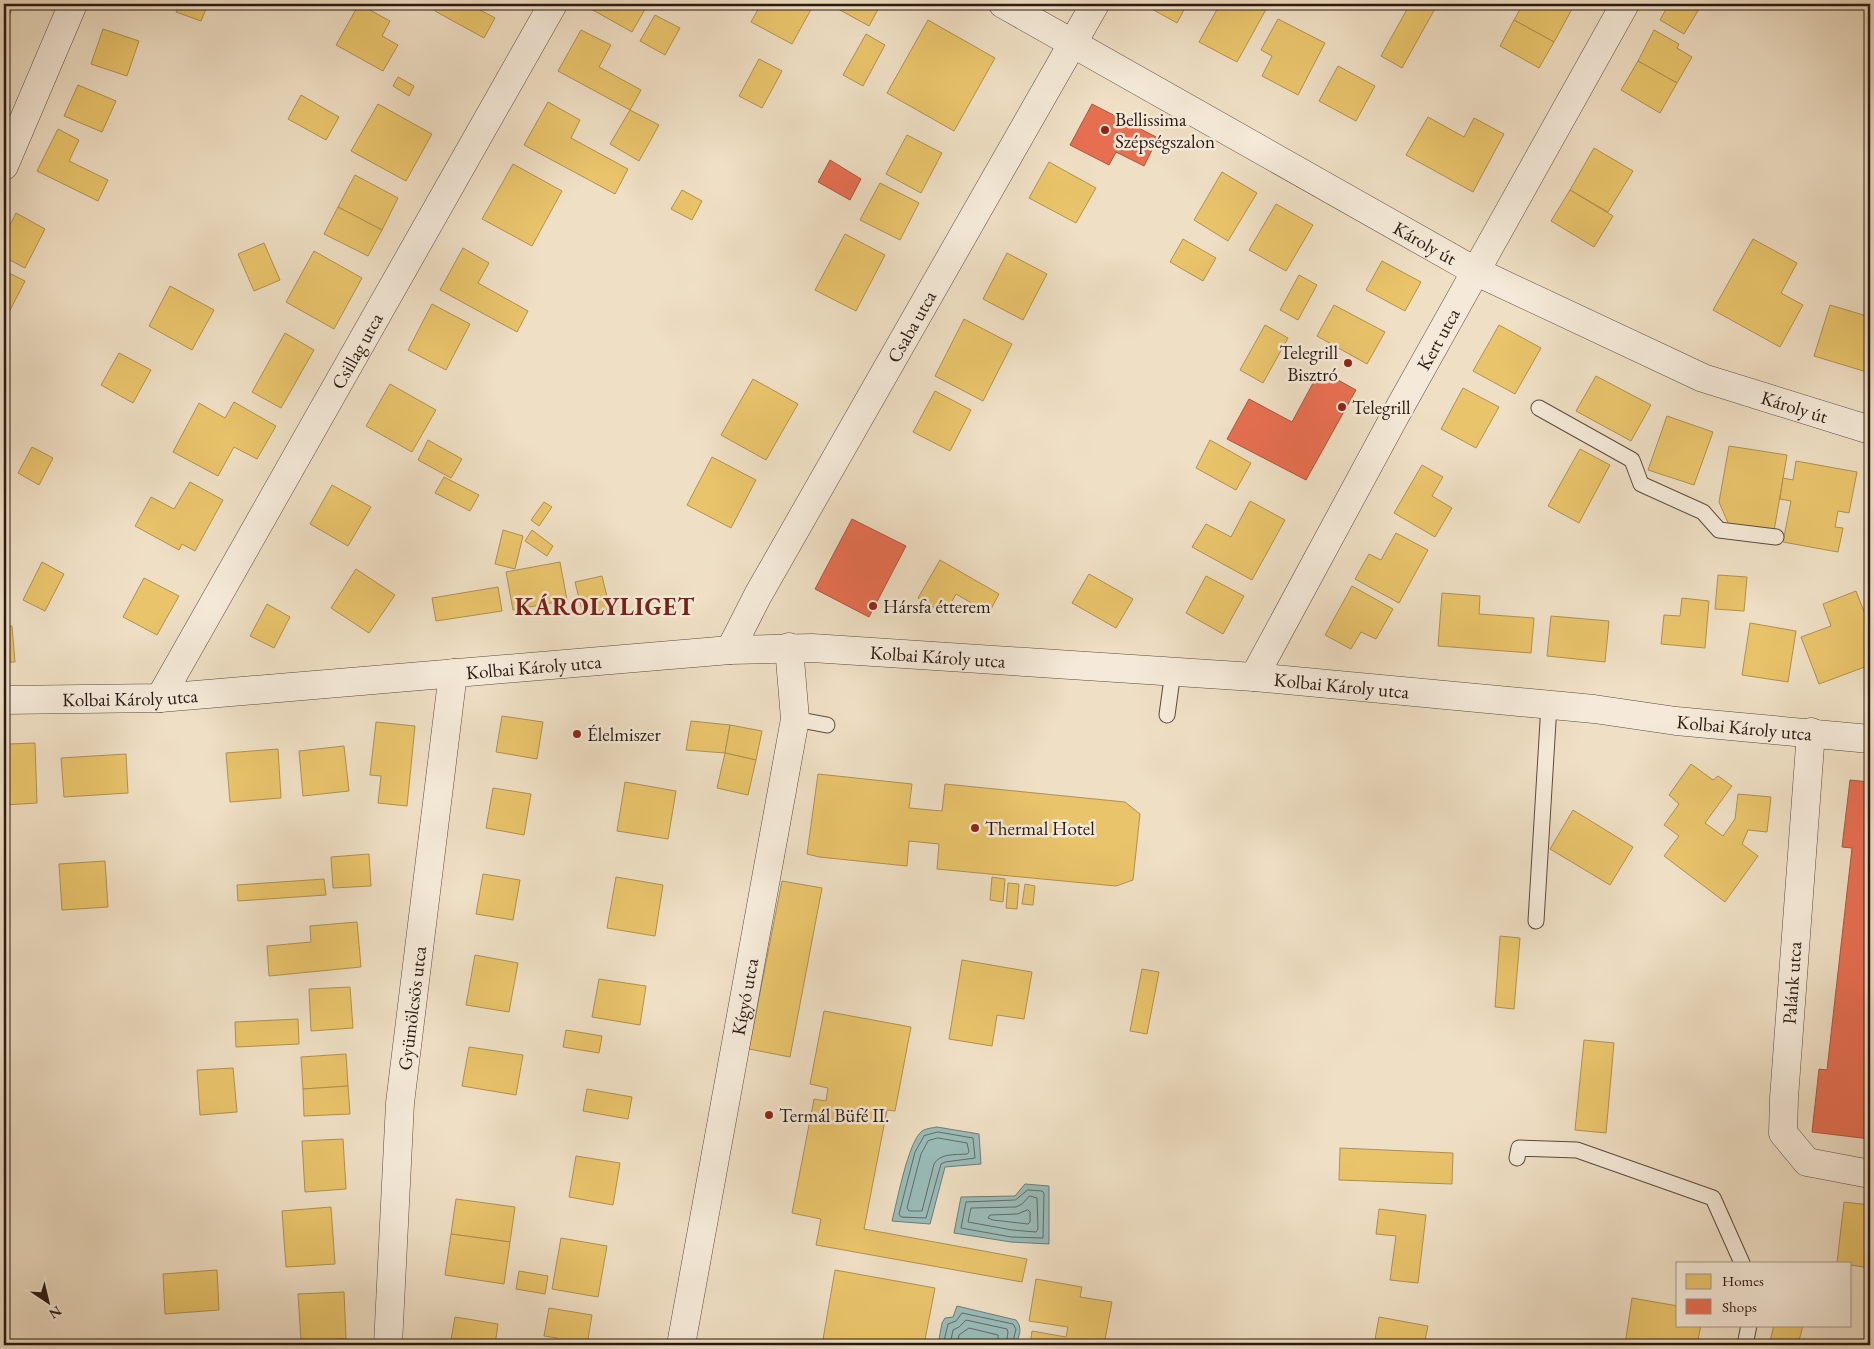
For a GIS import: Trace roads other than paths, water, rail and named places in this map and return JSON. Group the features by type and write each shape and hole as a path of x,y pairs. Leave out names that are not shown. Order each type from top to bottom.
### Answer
{"street":[{"path":"4,166 73,4"},
{"name":"Csillag utca","path":"160,698 553,4"},
{"name":"Károly út","path":"1003,4 1475,271 1703,378 1870,430"},
{"name":"Csaba utca","path":"730,650 758,596 1095,4"},
{"name":"Kert utca","path":"1254,676 1396,414 1625,4"},
{"name":"Kolbai Károly utca","path":"4,700 160,698 730,650 789,647 1254,676 1594,709 1676,721 1811,732 1870,739"},
{"name":"Kígyó utca","path":"681,1345 795,719 789,647"},
{"name":"Gyümölcsös utca","path":"388,1345 400,1103 453,673"},
{"name":"Palánk utca","path":"1811,732 1783,1133 1807,1162 1870,1174"}],"lane":[{"path":"1539,408 1632,460 1641,484 1703,512 1719,530 1776,537"},
{"path":"1167,715 1173,671"},
{"path":"1536,921 1549,705"},
{"path":"795,719 827,725"},
{"path":"1517,1158 1519,1148 1577,1150 1713,1198 1742,1262"},
{"path":"1745,1345 1749,1326"}],"water":[{"path":"937,1127 979,1134 981,1164 945,1167 930,1224 892,1221 912,1147 922,1131"},
{"path":"1025,1184 1049,1186 1049,1244 1011,1242 954,1233 961,1197 1015,1196"},
{"path":"957,1306 1016,1320 1020,1329 1016,1345 938,1345 942,1323 945,1318 953,1317"}],"place":[{"name":"Bellissima Szépségszalon","path":"1105,130"},
{"name":"Telegrill Bisztró","path":"1348,363"},
{"name":"Telegrill","path":"1342,407"},
{"name":"Hársfa étterem","path":"873,606"},
{"name":"Élelmiszer","path":"577,734"},
{"name":"Thermal Hotel","path":"975,828"},
{"name":"Termál Büfé II.","path":"769,1115"}],"district":[{"name":"KÁROLYLIGET","path":"605,606"}]}
